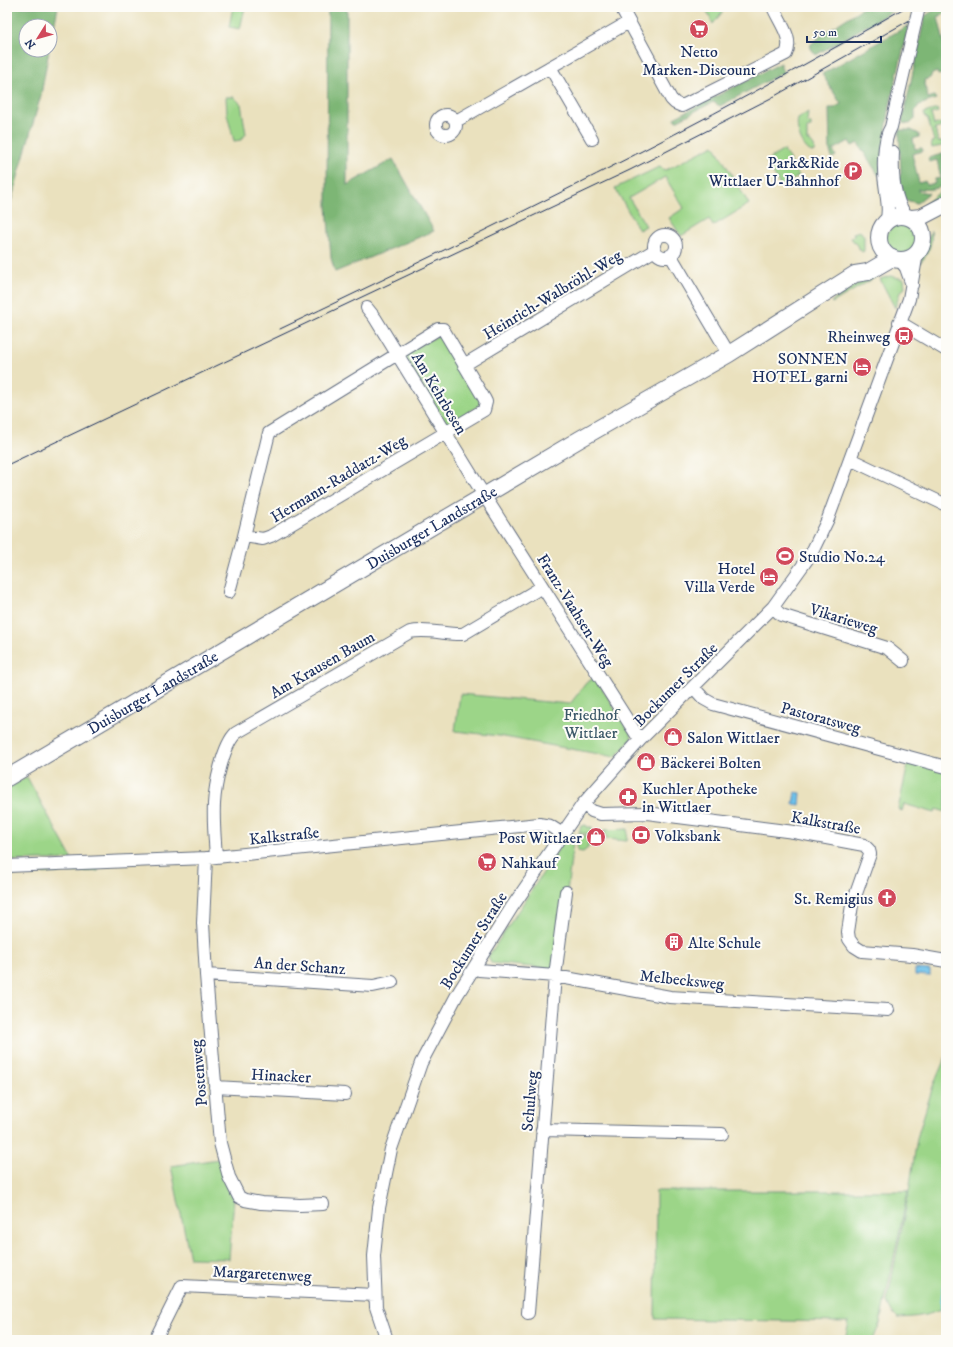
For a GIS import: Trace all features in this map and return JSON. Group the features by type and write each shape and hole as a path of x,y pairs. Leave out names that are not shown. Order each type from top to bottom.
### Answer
{"main road":[{"path":"886,222 894,217 921,217 945,205"},
{"path":"923,235 938,218 945,205"},
{"path":"909,218 921,227 923,235 923,243 917,253"},
{"name":"Duisburger Landstraße","path":"7,778 484,496 729,354 855,274 862,264 875,253 880,244 880,233 886,222"},
{"path":"880,244 885,253 896,259"},
{"name":"Duisburger Landstraße","path":"855,274 868,272 896,259 907,260 917,253"}],"street":[{"path":"621,7 672,99 675,103 682,106 786,54 789,48 789,40 773,7"},
{"path":"886,222 888,206 884,170 886,138 891,127 919,7"},
{"path":"456,121 629,22"},
{"path":"550,67 592,139"},
{"path":"891,127 894,132 892,165 895,189 899,203 909,218"},
{"name":"Heinrich-Walbröhl-Weg","path":"464,365 655,250 657,240 663,236 670,236 676,245 675,251 671,256"},
{"path":"655,250 664,257 671,256 729,354"},
{"name":"Bockumer Straße","path":"387,1340 377,1313 375,1295 374,1256 379,1208 391,1149 422,1063 457,995 512,907 561,833 583,804 640,740 773,607 811,554 828,519 899,322 909,299 917,253"},
{"path":"896,259 906,268 912,285"},
{"name":"Am Kehrbesen","path":"366,308 398,356 484,496"},
{"path":"899,322 946,350"},
{"path":"398,356 438,329 444,329 486,402 486,407 484,410 445,433"},
{"name":"Hermann-Raddatz-Weg","path":"229,592 270,433 398,356"},
{"name":"Hermann-Raddatz-Weg","path":"244,536 263,539 272,536 445,433"},
{"path":"850,459 946,505"},
{"name":"Franz-Vaahsen-Weg","path":"484,496 640,740"},
{"name":"Am Krausen Baum","path":"211,858 215,799 224,756 230,738 236,733 410,632 420,630 452,635 463,634 542,587"},
{"name":"Vikarieweg","path":"773,607 781,615 887,648 904,661"},
{"name":"Pastoratsweg","path":"693,688 704,699 713,704 946,767"},
{"name":"Kalkstraße","path":"583,804 592,811 601,814 647,814 794,832 864,845 868,848 870,854 852,905 849,923 848,937 854,946 862,951 912,955 946,961"},
{"name":"Kalkstraße","path":"7,866 211,858 539,824 550,826 561,833"},
{"name":"Postenweg","path":"211,858 203,923 220,1143 229,1177 240,1197 261,1203 300,1205 323,1204"},
{"name":"Schulweg","path":"528,1313 555,976 566,892"},
{"name":"Melbecksweg","path":"474,968 479,970 555,976 670,997 888,1010"},
{"name":"An der Schanz","path":"206,974 373,986 392,982"},
{"name":"Hinacker","path":"215,1087 345,1094"},
{"path":"542,1130 722,1134"},
{"name":"Margaretenweg","path":"155,1340 182,1286 375,1295"}],"green space":[{"path":"7,7 58,7 56,18 18,18 18,58 48,58 41,95 7,216"},
{"path":"233,7 245,7 240,29 229,27"},
{"path":"328,7 347,7 347,185 393,159 434,231 335,272 331,258 327,206"},
{"path":"705,7 719,7 723,11 713,24"},
{"path":"864,7 899,7 816,55 809,46 826,32"},
{"path":"939,7 946,7 946,12 938,17 946,51 946,73 938,75 937,72 932,74 930,78 924,80 928,98 934,96 936,99 919,105 915,111 915,119 910,124 902,123 925,16"},
{"path":"909,25 890,105 879,176 858,143 852,146 849,141 833,150 836,156 832,158 830,151 829,108 834,108 841,104 822,74"},
{"path":"781,63 781,68 784,72 720,106 713,102 676,121 674,118"},
{"path":"226,97 234,97 241,104 246,134 241,140 234,141 227,114"},
{"path":"937,109 938,112 931,114 934,125 941,123 942,125 942,127 935,129 938,142 945,141 946,145 932,148 931,142 934,141 928,119 925,117 924,113"},
{"path":"808,112 807,123 811,124 811,127 807,128 807,141 810,141 814,146 815,151 812,152 802,143 798,133 797,123 798,119"},
{"path":"899,130 911,130 919,134 919,137 913,139 915,149 922,148 923,151 912,154 919,183 925,181 927,185 935,183 935,179 941,178 937,160 929,162 928,158 946,153 946,157 942,159 946,169 946,184 932,189 918,189 918,191 929,193 917,203 902,199 898,180 901,173"},
{"path":"714,145 749,204 713,226 709,219 681,236 669,218 684,208 665,177 629,198 646,226 639,230 615,188 659,167 666,170"},
{"path":"784,150 799,176 781,187 766,161"},
{"path":"946,187 946,195 928,210 924,205"},
{"path":"901,224 912,228 916,239 912,250 901,254 890,250 886,239 890,228"},
{"path":"860,231 864,236 864,251 862,252 851,238 854,236 853,233"},
{"path":"931,231 929,248 920,263"},
{"path":"876,271 876,277 832,303 831,302"},
{"path":"890,276 904,279 905,288 900,292 895,308 880,279"},
{"path":"441,334 480,401 479,406 447,424 405,359 406,352"},
{"name":"Friedhof Wittlaer","path":"595,677 632,736 630,741 615,757 499,736 455,731 460,694 570,704 586,683"},
{"path":"909,760 946,770 946,812 936,809 935,813 904,804 902,811 898,809"},
{"path":"27,777 72,859 7,861 7,789"},
{"path":"586,825 587,827 592,827 592,832 589,834 579,833 581,826"},
{"path":"628,829 627,841 607,839 606,835 604,834 604,830"},
{"path":"569,833 574,833 567,892 553,969 491,963 488,957"},
{"path":"578,835 589,836 588,848 583,852 577,851"},
{"path":"86,867 99,869 98,871 7,875 7,870"},
{"path":"946,1056 946,1307 923,1316 898,1318 892,1312 887,1302 909,1191 917,1138 933,1086"},
{"path":"219,1159 234,1198 229,1259 190,1258 171,1166"},
{"path":"656,1191 908,1191 880,1323 873,1340 845,1340 849,1322 655,1319"}],"water":[{"path":"795,792 801,793 800,805 793,804"},
{"path":"915,969 930,970 930,976 915,975"}],"waterway":[{"path":"946,1281 941,1308 946,1323"}],"tram line":[{"path":"280,329 439,253 675,134 830,51 906,7"},
{"path":"7,465 630,170 773,97 933,7"}],"place":[{"name":"Netto Marken-Discount","path":"699,29"},
{"name":"Park&Ride Wittlaer U-Bahnhof","path":"853,171"},
{"name":"Rheinweg","path":"904,336"},
{"name":"SONNEN HOTEL garni","path":"862,367"},
{"name":"Studio No.24","path":"785,556"},
{"name":"Hotel Villa Verde","path":"769,577"},
{"name":"Salon Wittlaer","path":"673,737"},
{"name":"Bäckerei Bolten","path":"646,762"},
{"name":"Kuchler Apotheke in Wittlaer","path":"628,797"},
{"name":"Volksbank","path":"641,835"},
{"name":"Post Wittlaer","path":"596,837"},
{"name":"Nahkauf","path":"487,862"},
{"name":"St. Remigius","path":"887,898"},
{"name":"Alte Schule","path":"674,942"}]}
